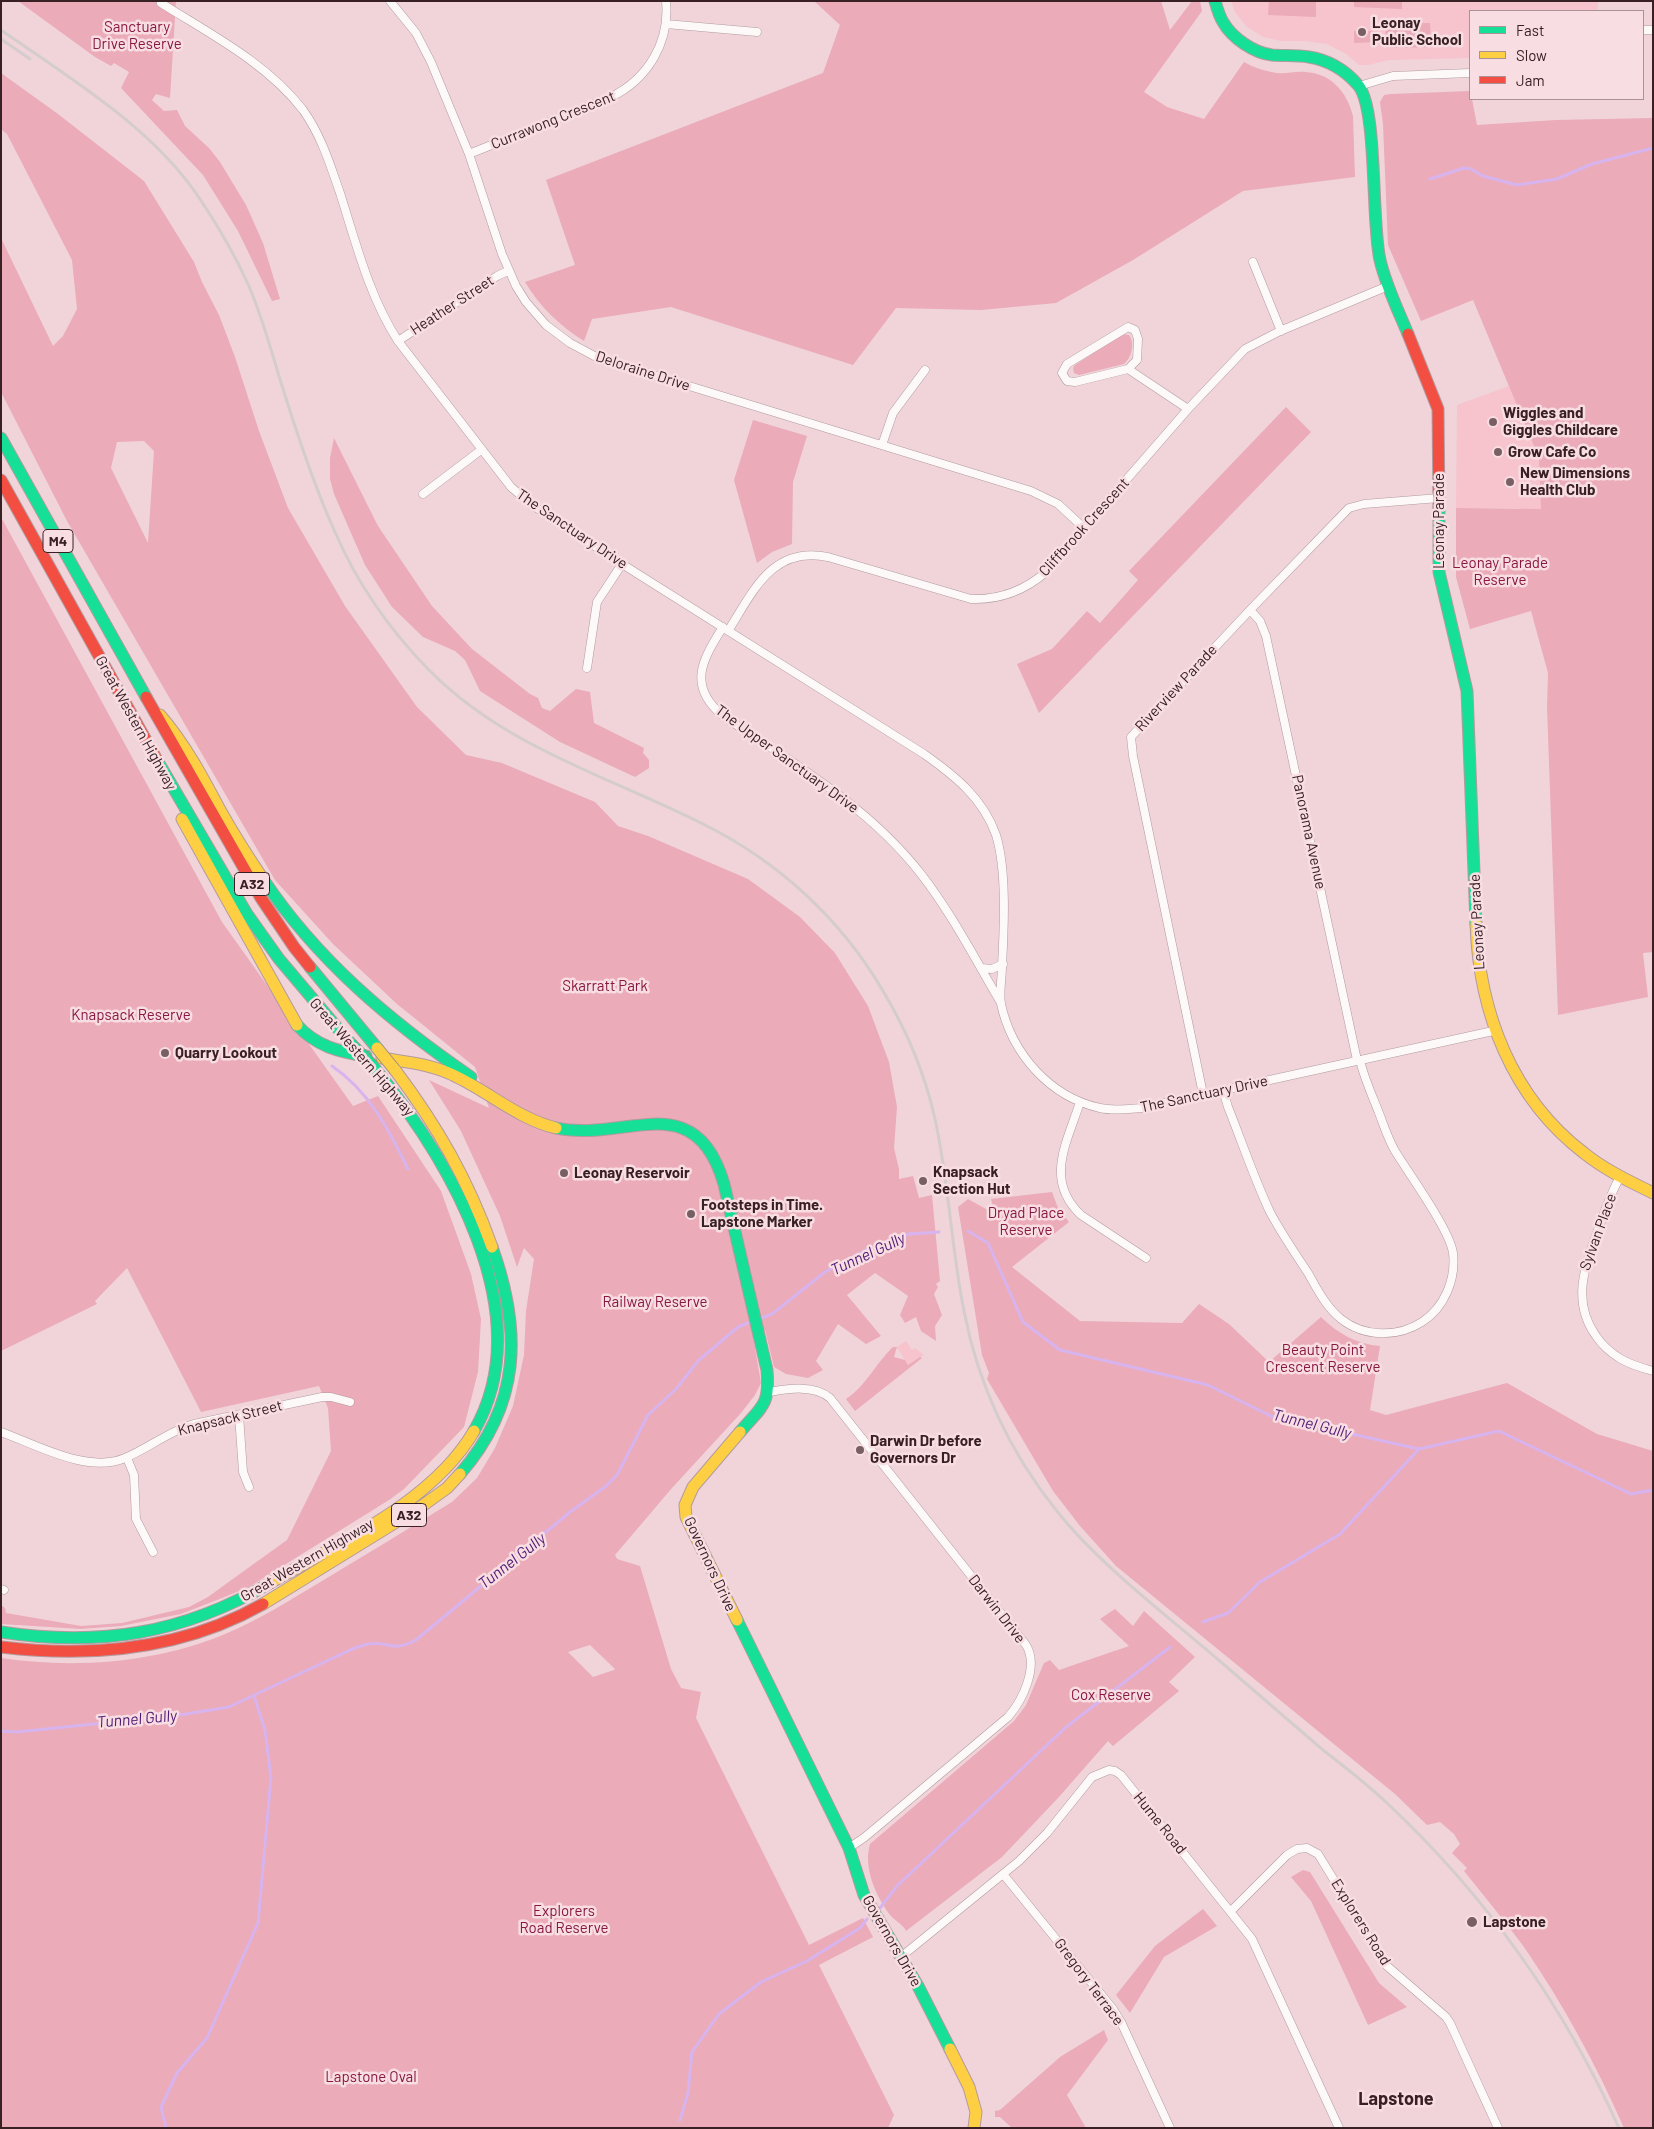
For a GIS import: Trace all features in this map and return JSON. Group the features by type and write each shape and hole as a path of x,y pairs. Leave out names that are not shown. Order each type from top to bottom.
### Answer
{"main road":[{"name":"Leonay Parade","path":"1215,1 1223,24 1246,47 1269,55 1309,56 1321,59 1339,68 1359,86 1364,96 1369,120 1378,249 1388,286 1437,403 1439,424 1439,577 1467,691 1477,950 1480,979 1493,1031 1515,1076 1533,1101 1572,1143 1593,1160 1620,1177 1653,1193"},
{"name":"M4","path":"1,438 115,644"},
{"name":"Great Western Highway","path":"1,480 132,717 223,876 247,914 279,960 351,1044 373,1066 420,1127 447,1175 471,1227 494,1300 498,1335 498,1354 494,1376 484,1409 462,1451 440,1475 400,1506 254,1592 223,1608 196,1618 156,1630 103,1637 51,1638 1,1632"},
{"name":"Great Western Highway","path":"1,1647 48,1652 110,1652 162,1643 203,1632 232,1620 335,1561 426,1504 452,1484 482,1446 498,1414 509,1377 512,1338 509,1302 489,1237 468,1186 436,1128 395,1070 294,947 260,898 115,644"},
{"path":"150,705 176,732 232,830 266,883 311,942 341,974 395,1024 522,1113"},
{"path":"132,717 140,741 292,1018 300,1030 313,1041 333,1050 407,1062 444,1071 493,1099 548,1126 568,1130 598,1131 664,1124 682,1128 696,1135 709,1149 720,1170 767,1370 769,1392"},
{"name":"Governors Drive","path":"769,1392 762,1407 693,1487 687,1499 686,1517 849,1848 864,1895 879,1922 902,1956 969,2087 976,2112 974,2128"}],"street":[{"name":"Deloraine Drive","path":"390,1 410,24 424,47 469,154 508,271 526,302 546,325 570,343 598,358 1043,496 1058,504 1085,528"},
{"name":"Currawong Crescent","path":"469,154 611,97 626,89 644,73 660,47 666,24 666,1"},
{"name":"The Sanctuary Drive","path":"161,3 260,67 304,111 326,151 371,290 382,314 398,341 481,450 520,496 622,564 924,754 952,774 972,794 987,815 999,847 1003,874 1001,1003 1012,1035 1027,1061 1056,1088 1080,1102 1101,1108 1119,1110 1142,1108 1493,1031"},
{"path":"666,24 757,32"},
{"path":"1359,86 1392,76 1469,73"},
{"path":"1253,262 1281,331"},
{"name":"Heather Street","path":"398,341 497,276 508,271"},
{"name":"Cliffbrook Crescent","path":"725,629 764,576 777,565 796,556 812,554 828,557 960,597 981,600 1009,594 1033,582 1046,572 1237,355 1254,343 1388,286"},
{"path":"1128,369 1137,360 1138,339 1135,330 1128,327 1067,364 1062,373 1067,381 1075,382 1128,369 1188,409"},
{"path":"882,445 893,413 925,370"},
{"path":"423,494 481,450"},
{"name":"Riverview Parade","path":"1203,1094 1133,756 1131,737 1349,508 1364,504 1439,498"},
{"path":"587,668 597,602 622,564"},
{"name":"Panorama Avenue","path":"1223,1090 1270,1211 1325,1301 1340,1318 1352,1326 1371,1332 1394,1333 1422,1322 1440,1305 1447,1292 1452,1276 1453,1254 1442,1226 1392,1144 1364,1077 1266,636 1260,621 1250,610"},
{"name":"The Upper Sanctuary Drive","path":"725,629 706,654 702,668 703,689 712,707 847,800 874,823 910,861 941,900 1001,1003"},
{"path":"981,968 992,969 1002,964"},
{"path":"1080,1102 1062,1160 1060,1177 1063,1188 1074,1208 1081,1215 1146,1258"},
{"name":"Sylvan Place","path":"1620,1177 1610,1196 1584,1267 1581,1290 1582,1303 1589,1326 1604,1345 1620,1359 1653,1372"},
{"name":"Darwin Drive","path":"769,1392 798,1388 820,1392 830,1398 1026,1645 1030,1654 1029,1672 1024,1691 1008,1717 865,1837 849,1848"},
{"name":"Knapsack Street","path":"1,1432 81,1461 105,1463 127,1458 185,1426 322,1397 332,1397 350,1402"},
{"path":"239,1415 243,1472 249,1488"},
{"path":"127,1458 134,1475 136,1519 153,1552"},
{"name":"Hume Road","path":"902,1956 1003,1874 1039,1840 1092,1777 1100,1772 1112,1770 1121,1774 1231,1911 1255,1945 1339,2128"},
{"name":"Explorers Road","path":"1231,1911 1287,1855 1300,1849 1309,1849 1322,1859 1387,1966 1446,2017 1498,2128"},
{"name":"Gregory Terrace","path":"1003,1874 1113,2009 1121,2022 1170,2128"}],"shaded area":[{"name":"Leonay Public School","path":"1231,1 1598,1 1598,10 1469,10 1469,58 1389,60 1368,65 1359,65 1346,54 1327,44 1305,41 1281,41 1263,37 1246,26 1235,12"},
{"path":"1509,386 1539,458 1542,523 1519,508 1456,508 1457,405"},
{"path":"906,1341 912,1350 915,1348 924,1355 908,1365 897,1347"}],"green space":[{"name":"Sanctuary Drive Reserve","path":"18,1 176,1 170,98 156,94 152,100 164,111 177,110 185,126 209,148 220,162 246,205 263,243 280,299 272,301 238,231 203,175 121,88 129,72 114,63 111,66 95,57"},
{"path":"814,1 1161,1 1170,30 1192,1 1200,1 1202,11 1144,92 1167,107 1204,119 1244,62 1260,69 1277,73 1305,72 1323,76 1342,92 1347,99 1353,116 1355,177 1243,191 1133,260 1056,303 981,310 896,308 853,365 671,307 592,319 584,341 575,335 544,308 525,282 575,265 546,180 823,73 840,25"},
{"path":"1269,1 1316,1 1316,17 1268,15"},
{"path":"1354,1 1402,1 1402,9 1354,7"},
{"path":"1430,23 1431,47 1386,48 1385,24"},
{"path":"1354,31 1378,31 1378,42 1354,43"},
{"path":"1,73 58,114 144,181 194,262 219,315 288,508 345,606 417,707 466,755 502,763 595,802 618,826 648,836 748,879 800,917 835,953 868,1006 889,1062 897,1107 894,1148 899,1169 899,1179 913,1176 919,1198 932,1195 940,1281 936,1284 938,1287 934,1294 942,1315 935,1326 936,1341 921,1331 916,1317 905,1323 900,1315 908,1296 875,1273 847,1295 881,1336 866,1344 838,1324 816,1361 823,1370 808,1378 786,1374 774,1367 765,1330 753,1336 761,1383 755,1395 615,1555 617,1559 640,1566 671,1669 681,1688 701,1692 696,1718 809,1945 863,1918 873,1937 819,1965 894,2115 888,2128 1,2128 1,1658 58,1663 115,1661 171,1652 199,1644 238,1628 274,1609 452,1502 477,1478 495,1448 513,1406 524,1355 526,1311 534,1259 524,1248 517,1267 500,1216 461,1131 429,1080 489,1108 475,1067 397,1004 333,944 275,880 67,521 1,392 1,238 53,346 63,336 77,309 72,260 7,134 1,129","holes":["144,441 154,451 148,543 111,468 117,442","590,1645 615,1669 593,1677 568,1652"]},
{"name":"Leonay Parade Reserve","path":"1469,91 1469,100 1472,100 1477,125 1556,120 1653,118 1653,952 1643,953 1648,997 1558,1015 1547,707 1548,673 1531,611 1470,629 1456,577 1456,508 1541,509 1539,458 1473,300 1421,321 1388,245 1383,124 1380,102 1384,95"},
{"path":"1122,334 1129,335 1132,342 1132,350 1124,364 1079,375 1074,373 1073,368 1075,365"},
{"path":"1286,407 1311,432 1039,713 1017,664 1052,649 1087,611 1100,623 1138,580 1129,571"},
{"path":"753,420 807,436 793,482 792,544 772,552 757,563 734,480"},
{"path":"334,438 378,526 432,606 472,649 530,694 538,698 542,708 550,711 576,689 590,692 594,723 644,748 643,753 649,760 649,768 635,777 560,742 480,691 465,660 455,651 423,637 392,607 365,565 334,494 330,479 330,458"},
{"name":"Knapsack Reserve","path":"1,517 222,922 353,1106 378,1096 441,1191 471,1274 481,1319 478,1372 464,1427 404,1489 249,1587 181,1614 121,1626 81,1629 1,1624 1,1605 5,1608 6,1613 81,1626 122,1623 189,1607 208,1597 287,1540 331,1451 328,1408 319,1386 201,1412 127,1268 95,1301 97,1304 1,1351"},
{"path":"1052,1192 1058,1208 1069,1222 1012,1267 1080,1321 1182,1323 1199,1304 1229,1324 1269,1362 1321,1317 1348,1337 1363,1343 1380,1346 1370,1410 1386,1415 1507,1383 1597,1434 1653,1451 1653,2128 1624,2128 1590,2058 1552,1990 1524,1947 1464,1871 1467,1868 1452,1853 1460,1844 1454,1834 1440,1822 1427,1825 1395,1794 1116,1566 1080,1526 1053,1491 987,1379 989,1373 982,1355 958,1207 968,1199 995,1214 991,1199"},
{"path":"893,1347 897,1347 894,1357 905,1360 908,1365 920,1357 922,1358 855,1411 846,1399 859,1388"},
{"name":"Cox Reserve","path":"1115,1609 1133,1626 1144,1611 1195,1657 1169,1682 1179,1691 1113,1746 1108,1741 1058,1798 1002,1857 906,1931 890,1915 876,1891 868,1863 870,1844 1014,1721 1026,1705 1044,1663 1050,1660 1059,1670 1129,1646 1100,1619"},
{"path":"1303,1870 1310,1872 1379,1983 1407,2007 1368,2025 1311,1901 1291,1877"},
{"path":"1203,1909 1217,1926 1164,1957 1130,2013 1116,1995 1155,1946"},
{"path":"1104,2030 1108,2040 1067,2095 1086,2128 1012,2128 1000,2117 995,2117 995,2111 1000,2110 1060,2057"}],"waterway":[{"path":"1430,179 1464,168 1471,169 1483,176 1517,185 1557,179 1592,164 1653,148"},
{"path":"332,1066 357,1087 377,1112 408,1169"},
{"name":"Tunnel Gully","path":"968,1231 988,1243 1023,1322 1060,1350 1208,1385 1271,1416 1419,1449 1499,1431 1631,1494 1653,1490"},
{"name":"Tunnel Gully","path":"759,1319 772,1314 825,1272 864,1251 909,1234 939,1232"},
{"name":"Tunnel Gully","path":"1,1731 17,1732 180,1715 229,1707 360,1646 368,1644 401,1646 416,1640 570,1512 606,1486 617,1475 648,1415 676,1389 699,1360 738,1327 753,1321"},
{"path":"1203,1622 1228,1613 1260,1582 1340,1534 1419,1449"},
{"path":"880,1908 897,1886 1065,1728 1170,1647"},
{"path":"166,2128 161,2107 177,2073 207,2038 258,1923 271,1778 265,1730 254,1696"},
{"path":"680,2120 688,2093 692,2052 719,2014 761,1982 807,1961 860,1928 867,1919"}],"railway":[{"path":"1,30 82,86 134,127 181,173 200,199 232,251 253,297 307,461 327,515 353,569 375,605 414,654 458,696 523,740 558,758 703,824 757,856 805,894 848,940 892,1006 914,1053 926,1086 940,1143 956,1263 970,1338 978,1365 998,1416 1039,1488 1094,1552 1138,1592 1379,1796 1423,1838 1457,1875 1519,1954 1547,1996 1573,2039 1619,2128"},
{"path":"1,39 30,59"}],"traffic: fast":[{"path":"1215,1 1220,17 1227,28 1244,44 1265,54 1316,58 1342,70 1358,85 1369,117 1377,243 1380,260 1389,289 1408,334"},
{"path":"1,438 146,697"},
{"path":"1439,507 1439,572 1467,691 1476,924"},
{"path":"157,760 247,914 279,959 351,1044"},
{"path":"263,879 284,909 307,936 357,988 412,1034 471,1077"},
{"path":"310,967 377,1048"},
{"path":"297,1025 312,1038 328,1047 366,1056"},
{"path":"351,1044 373,1066"},
{"path":"373,1066 402,1103 430,1145 456,1191 477,1239 492,1288 497,1337 492,1385 474,1431"},
{"path":"556,1128 582,1131 655,1124 676,1126 695,1135 711,1153 724,1184 767,1370 766,1399 740,1432"},
{"path":"460,1474 480,1448 495,1421 505,1394 510,1366 511,1337 508,1308 502,1278 492,1247"},
{"path":"1,1632 72,1638 106,1637 140,1632 172,1625 205,1614 270,1583"},
{"path":"737,1620 849,1848 864,1895 918,1986 950,2049"}],"traffic: slow":[{"path":"160,715 185,749 246,854 263,879"},
{"path":"182,819 297,1025"},
{"path":"1476,924 1484,989 1504,1051 1519,1080 1537,1106 1559,1131 1584,1153 1626,1180 1653,1193"},
{"path":"377,1048 395,1070"},
{"path":"382,1058 445,1071 529,1118 556,1128"},
{"path":"395,1070 425,1112 451,1155 473,1199 492,1247"},
{"path":"270,1583 354,1536 410,1500 435,1479 456,1456 474,1431"},
{"path":"737,1620 686,1517 685,1505 693,1487 740,1432"},
{"path":"263,1604 422,1506 447,1488 460,1474"},
{"path":"950,2049 969,2087 976,2112 974,2128"}],"traffic: jam":[{"path":"1408,334 1438,409 1439,507"},
{"path":"1,480 157,760"},
{"path":"146,697 261,898 310,967"},
{"path":"1,1647 69,1651 136,1647 201,1632 232,1620 263,1604"}],"place":[{"name":"Leonay Public School","path":"1362,32"},
{"name":"Wiggles and Giggles Childcare","path":"1493,422"},
{"name":"Grow Cafe Co","path":"1498,452"},
{"name":"New Dimensions Health Club","path":"1510,482"},
{"name":"Quarry Lookout","path":"165,1053"},
{"name":"Leonay Reservoir","path":"564,1173"},
{"name":"Knapsack Section Hut","path":"923,1181"},
{"name":"Footsteps in Time. Lapstone Marker","path":"691,1214"},
{"name":"Darwin Dr before Governors Dr","path":"860,1450"},
{"name":"Lapstone","path":"1472,1922"}],"district":[{"name":"Lapstone","path":"1396,2099"}],"park label":[{"name":"Skarratt Park","path":"605,986"},
{"name":"Dryad Place Reserve","path":"1026,1222"},
{"name":"Railway Reserve","path":"655,1302"},
{"name":"Beauty Point Crescent Reserve","path":"1323,1358"},
{"name":"Explorers Road Reserve","path":"564,1920"},
{"name":"Lapstone Oval","path":"371,2077"}]}
